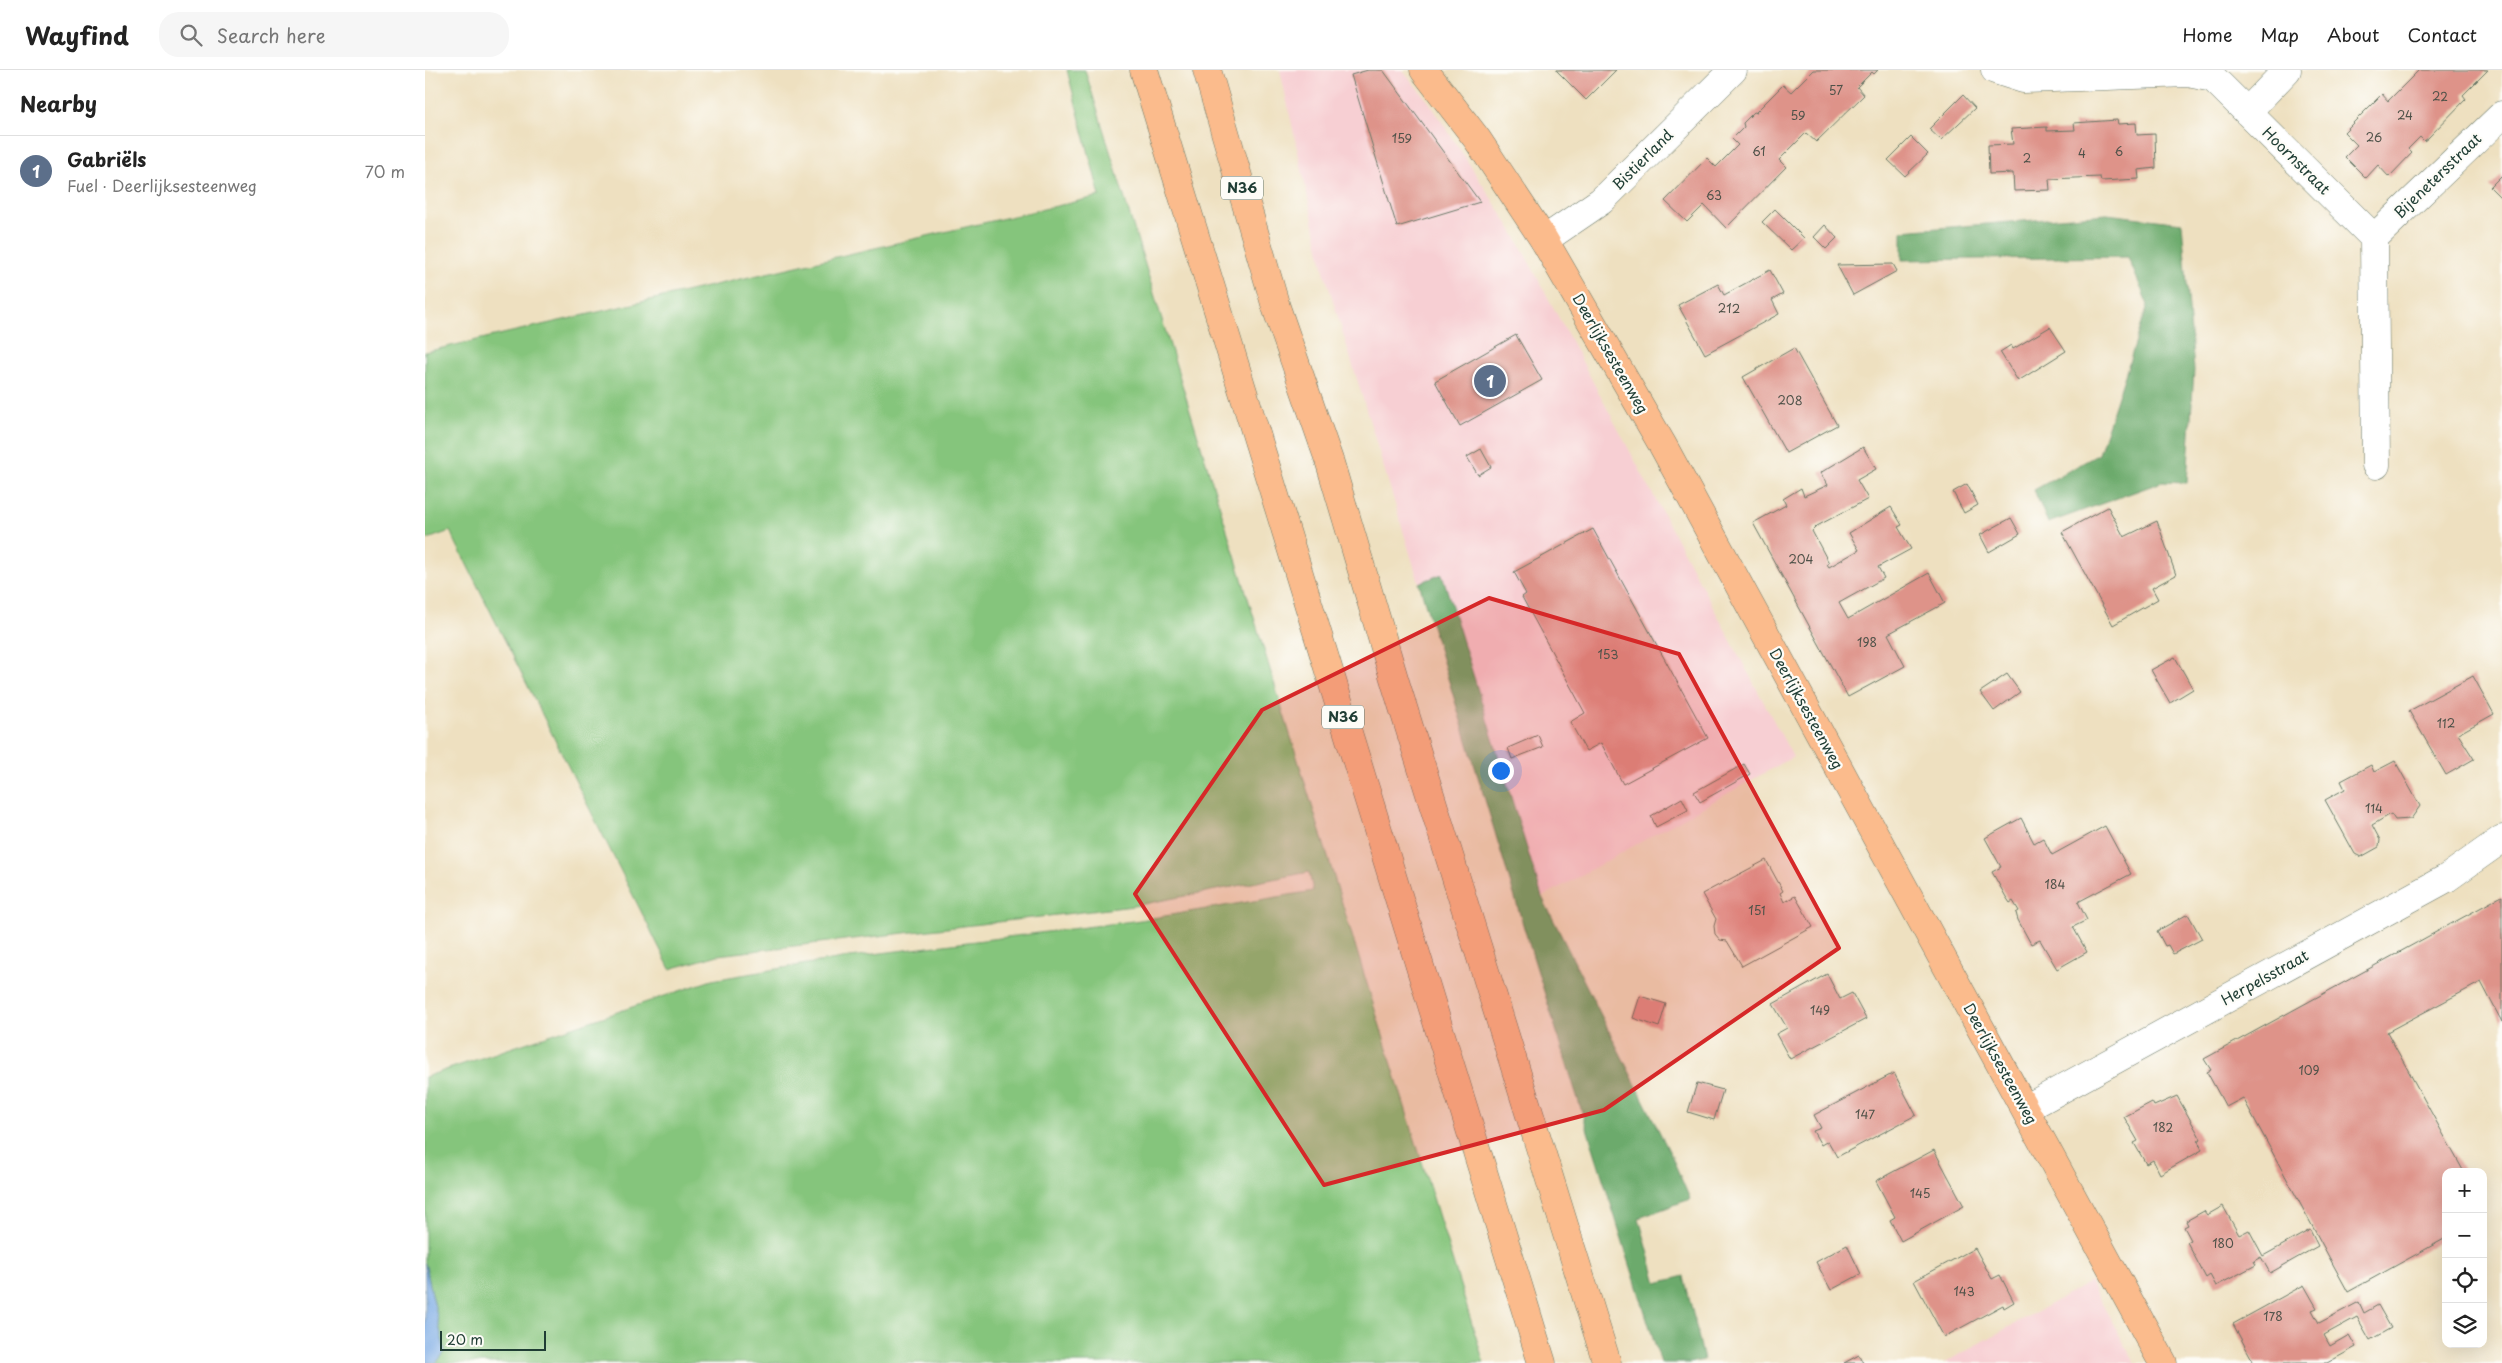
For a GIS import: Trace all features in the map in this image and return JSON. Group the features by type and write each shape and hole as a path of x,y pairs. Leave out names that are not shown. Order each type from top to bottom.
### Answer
{"main road":[{"name":"N36","path":"1145,70 1542,1363"},
{"name":"N36","path":"1207,70 1276,306 1330,463 1399,694 1607,1363"},
{"name":"Deerlijksesteenweg","path":"1424,70 1477,139 1543,240 1667,453 2163,1363"}],"street":[{"name":"Bistierland","path":"1543,240 1601,201 1733,70"},
{"name":"Hoornstraat","path":"1995,70 2023,79 2188,73 2213,78 2374,238"},
{"path":"2247,112 2287,70"},
{"name":"Bijenetersstraat","path":"2374,238 2502,115"},
{"path":"2374,238 2376,465"},
{"name":"Herpelsstraat","path":"2025,1109 2447,878 2502,840"}],"highlighted area":[{"path":"1489,598 1679,654 1839,948 1604,1110 1324,1185 1135,894 1262,710"}],"shaded area":[{"path":"1280,70 1402,70 1429,102 1512,230 1793,757 1542,897 1442,574 1419,583 1324,271"},
{"path":"2090,1282 2135,1363 1944,1363"}],"green space":[{"path":"1067,70 1085,70 1484,1363 436,1363 445,1352 425,1263 425,1077 712,980 842,958 1141,920 1313,891 1309,872 1133,906 718,955 670,969 450,531 425,540 425,352 1100,196"},
{"path":"2107,214 2182,223 2194,370 2187,483 2162,482 2048,523 2034,490 2099,454 2148,305 2128,257 1902,260 1902,231"},
{"path":"1442,574 1542,897 1671,1155 1690,1199 1639,1218 1657,1283 1684,1276 1704,1360 1690,1363 1661,1363 1525,931 1419,583"}],"water":[{"path":"425,1263 445,1352 436,1363 425,1363"}],"building":[{"path":"1368,70 1383,70 1480,202 1397,227 1351,75"},
{"path":"1556,70 1616,70 1586,100"},
{"path":"1813,70 1878,70 1874,74 1872,72 1857,87 1864,95 1816,142 1806,133 1779,160 1786,167 1726,228 1704,205 1687,222 1665,201 1707,158 1716,167 1738,145 1732,139 1744,127 1743,123 1754,112 1757,113 1783,85 1791,92"},
{"path":"2419,70 2488,70 2463,95 2466,99 2428,138 2424,141 2420,137 2408,149 2412,153 2389,177 2378,165 2366,178 2345,157 2357,145 2344,132 2382,94 2388,101"},
{"path":"1963,95 1975,108 1941,140 1929,129"},
{"path":"2117,120 2118,124 2136,123 2137,135 2155,134 2156,168 2138,170 2139,179 2101,181 2100,177 2049,179 2050,190 2014,191 2013,173 1989,174 1988,145 2013,144 2011,129 2047,127 2047,131 2075,130 2074,123"},
{"path":"1911,137 1928,154 1905,176 1888,160"},
{"path":"2502,175 2502,199 2490,187"},
{"path":"1775,209 1804,238 1791,250 1762,222"},
{"path":"1825,225 1837,238 1826,249 1814,237"},
{"path":"1893,264 1897,271 1853,295 1837,265"},
{"path":"1770,270 1783,294 1772,300 1779,314 1705,354 1678,305 1718,284 1724,295"},
{"path":"2050,327 2066,351 2018,381 2000,352 2011,345 2013,349"},
{"path":"1516,335 1542,380 1460,426 1435,381"},
{"path":"1794,348 1837,425 1786,453 1743,377"},
{"path":"1863,447 1876,469 1857,480 1868,499 1817,526 1812,531 1829,563 1827,564 1829,567 1859,550 1849,533 1891,507 1902,525 1898,527 1911,549 1878,567 1884,578 1839,603 1848,619 1929,573 1945,603 1888,634 1905,666 1848,697 1753,523 1786,505 1783,499 1801,488 1804,496 1828,485 1820,473"},
{"path":"1481,449 1491,467 1478,475 1467,457"},
{"path":"1967,484 1978,505 1964,513 1953,492"},
{"path":"2108,507 2124,537 2157,521 2176,575 2152,588 2158,599 2113,625 2062,532"},
{"path":"2011,518 2020,534 1989,552 1980,535"},
{"path":"1593,529 1708,738 1623,784 1601,743 1586,751 1570,722 1585,713 1522,597 1526,594 1514,572"},
{"path":"2175,657 2193,689 2170,703 2151,670"},
{"path":"2007,674 2020,692 1994,711 1980,692"},
{"path":"2473,676 2494,714 2458,734 2474,759 2446,775 2409,711"},
{"path":"1538,735 1543,747 1512,759 1508,748"},
{"path":"2395,761 2420,806 2411,819 2395,820 2391,814 2372,825 2380,840 2379,847 2361,857 2355,854 2325,800 2345,789 2341,781 2371,765 2374,772"},
{"path":"1744,764 1750,774 1700,802 1694,792"},
{"path":"1682,798 1688,810 1656,827 1651,816"},
{"path":"2021,818 2034,843 2043,838 2052,855 2105,826 2131,874 2078,902 2087,920 2073,927 2087,952 2057,969 2040,940 2031,944 2018,920 2016,913 2019,911 2013,901 2010,903 1992,872 2001,867 1985,838"},
{"path":"1766,860 1783,891 1780,893 1784,902 1795,896 1813,927 1742,966 1727,941 1720,940 1715,934 1714,926 1716,919 1702,894"},
{"path":"2502,896 2502,1022 2481,982 2387,1032 2462,1168 2442,1168 2442,1240 2348,1292 2243,1098 2226,1107 2207,1072 2211,1070 2204,1059"},
{"path":"2188,914 2202,939 2173,954 2168,945 2165,946 2157,931"},
{"path":"1827,974 1840,999 1852,993 1866,1019 1790,1059 1776,1034 1787,1028 1773,1004"},
{"path":"1640,996 1666,1004 1659,1027 1633,1018"},
{"path":"1894,1073 1916,1115 1837,1157 1828,1141 1821,1145 1813,1131 1821,1128 1814,1115"},
{"path":"1697,1083 1723,1090 1714,1120 1688,1112"},
{"path":"2177,1096 2201,1139 2198,1141 2202,1150 2160,1174 2153,1160 2146,1164 2134,1143 2138,1141 2124,1117 2152,1102 2154,1106"},
{"path":"1934,1150 1964,1206 1901,1241 1890,1220 1895,1217 1876,1181"},
{"path":"2223,1206 2239,1235 2249,1230 2263,1256 2310,1230 2318,1246 2270,1273 2261,1257 2254,1261 2256,1265 2216,1286 2210,1275 2206,1278 2187,1242 2191,1240 2184,1227 2188,1225 2186,1221 2204,1211 2207,1215"},
{"path":"1847,1245 1861,1274 1831,1290 1816,1262"},
{"path":"1975,1248 1992,1279 2000,1275 2014,1302 2004,1308 2003,1305 1944,1337 1914,1281"},
{"path":"2304,1285 2317,1308 2312,1310 2319,1323 2359,1302 2364,1313 2378,1305 2391,1328 2370,1340 2357,1317 2324,1335 2330,1346 2349,1335 2356,1347 2327,1363 2254,1363 2233,1324"},
{"path":"1859,1355 1863,1363 1844,1363"}],"place":[{"name":"Gabriëls","path":"1490,381"}]}
